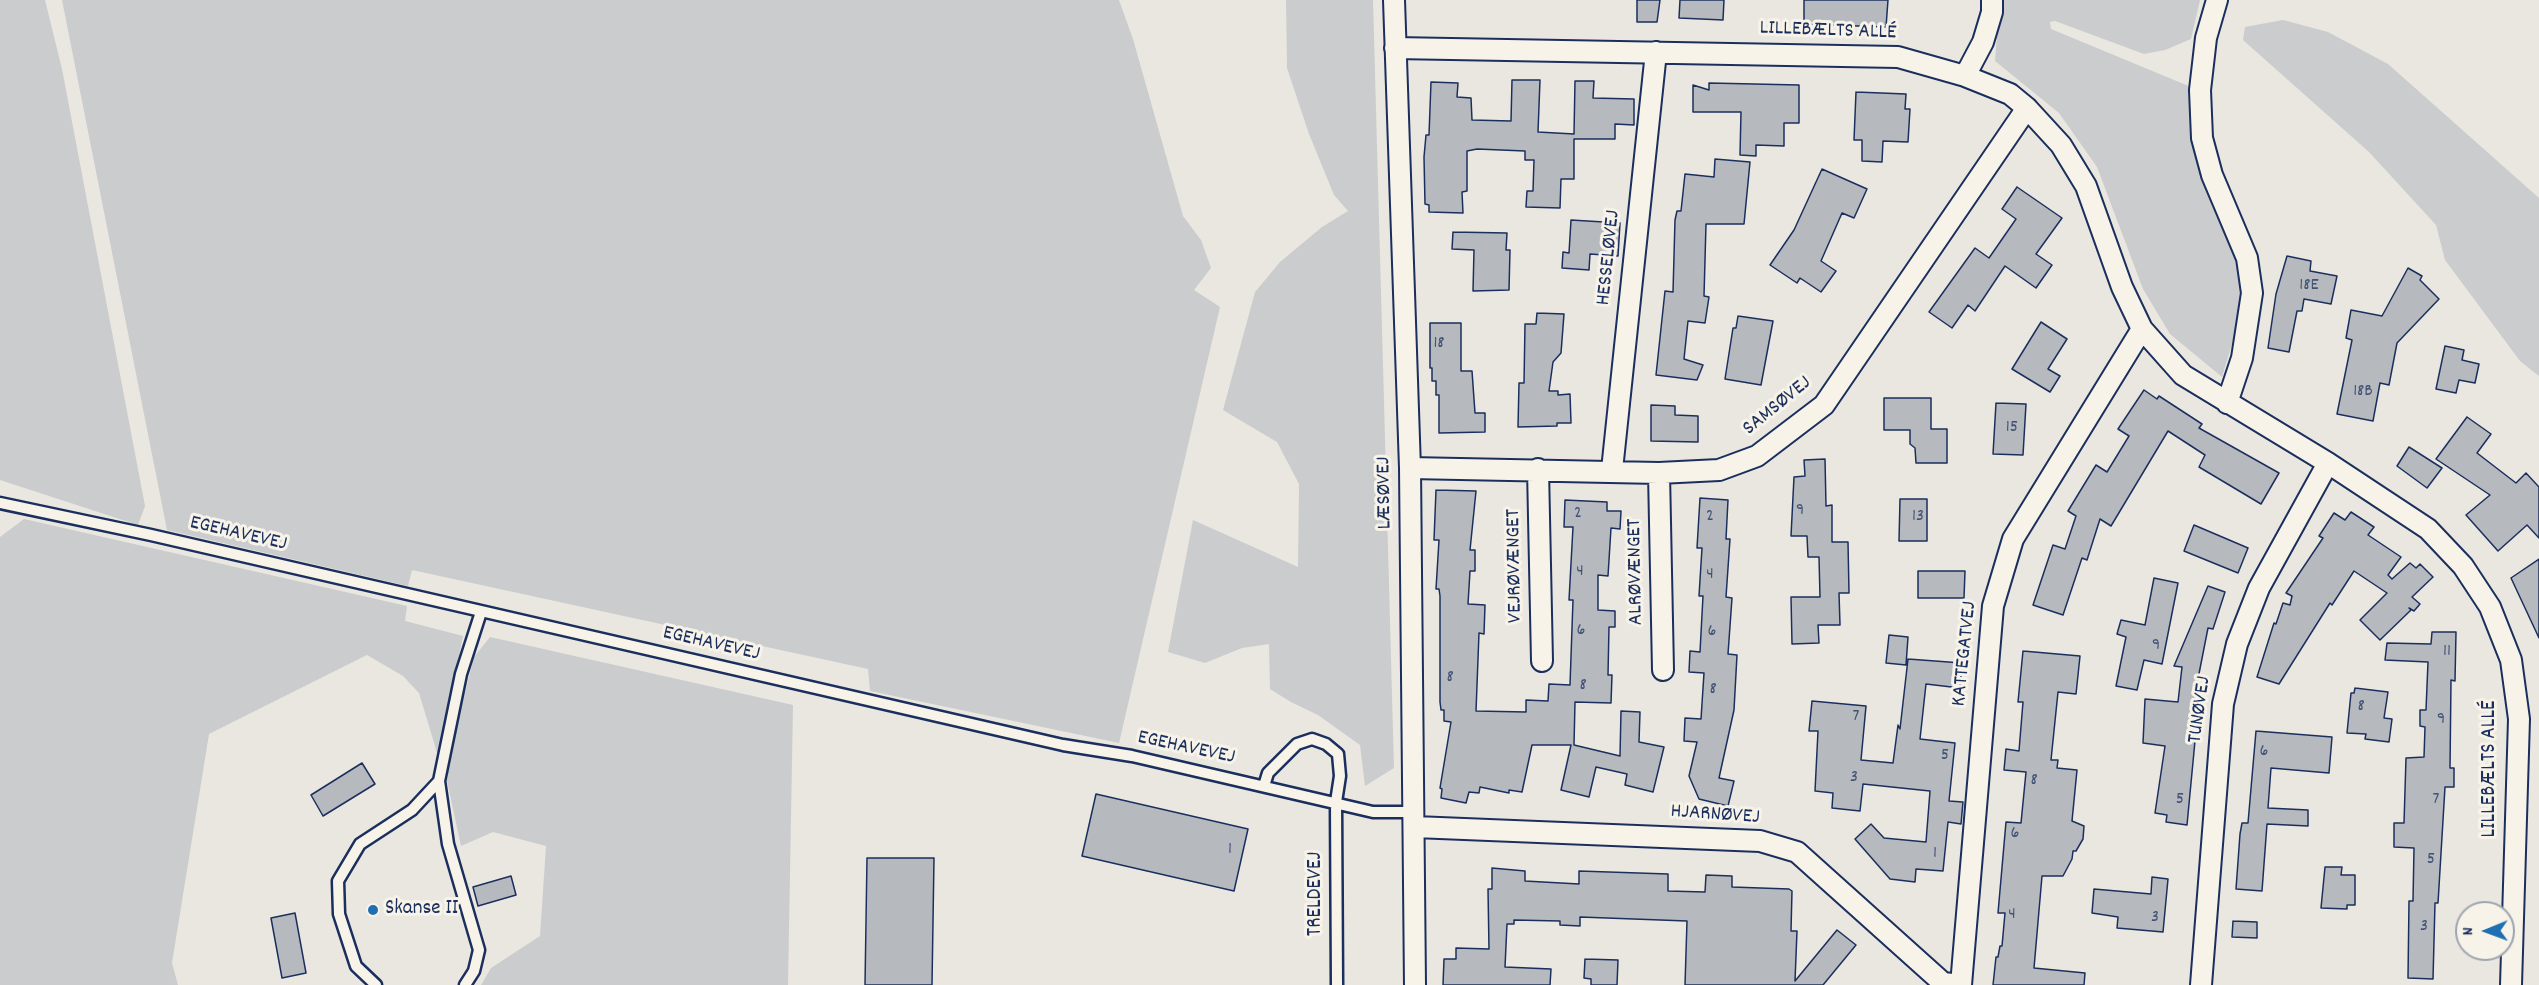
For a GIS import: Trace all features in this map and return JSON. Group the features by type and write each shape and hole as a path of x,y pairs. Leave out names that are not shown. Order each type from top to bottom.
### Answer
{"street":[{"name":"LÆSØVEJ","path":"1394,0 1410,468 1415,985"},
{"path":"1965,76 1983,42 1992,12 1992,0"},
{"path":"2217,0 2206,38 2200,90 2202,138 2212,175 2247,258 2252,292 2242,358 2227,403"},
{"name":"LILLEBÆLTS ALLÉ","path":"1395,48 1898,57 1965,76 2010,94 2027,108 2061,145 2086,186 2122,287 2142,329 2183,375 2328,463 2428,529 2463,566 2490,607 2511,660 2519,718 2511,985"},
{"name":"HESSELØVEJ","path":"1612,470 1656,52"},
{"name":"SAMSØVEJ","path":"1410,468 1612,470 1659,473 1719,470 1757,456 1824,405 2027,108"},
{"name":"KATTEGATVEJ","path":"1961,985 1993,606 2013,539 2142,329"},
{"name":"TUNØVEJ","path":"2200,985 2223,704 2237,644 2259,588 2328,463"},
{"name":"VEJRØVÆNGET","path":"1538,469 1542,661"},
{"name":"ALRØVÆNGET","path":"1659,473 1663,670"},
{"name":"HJARNØVEJ","path":"1415,819 1760,840 1797,852 1943,983 1961,985"}],"lane":[{"name":"EGEHAVEVEJ","path":"0,504 151,535 1063,745 1132,756 1373,812 1415,819"},
{"path":"465,985 474,971 479,950 448,844 439,781 461,674 481,612"},
{"name":"TRELDEVEJ","path":"1264,786 1268,773 1297,744 1312,739 1326,744 1338,754 1340,776 1336,802 1337,985"},
{"path":"376,985 356,966 339,914 338,881 360,844 412,810 439,781"}],"shaded area":[{"path":"0,0 45,0 62,69 145,506 138,525 0,480"},
{"path":"62,0 1119,0 1133,39 1183,216 1201,240 1211,268 1194,290 1220,307 1119,743 870,691 868,669 412,570 408,586 167,530"},
{"path":"1286,0 1373,0 1394,768 1365,786 1360,745 1318,715 1270,689 1269,644 1242,648 1205,663 1168,652 1193,520 1298,567 1299,484 1277,442 1223,410 1255,292 1280,262 1322,227 1348,211 1334,195 1309,134 1287,68"},
{"path":"2000,0 2200,0 2191,39 2165,50 2144,54 2055,21 2050,22 2051,29 2191,87 2189,112 2195,148 2240,266 2241,314 2222,377 2170,334 2143,289 2097,167 2059,113 1995,61"},
{"path":"2283,20 2328,32 2388,64 2539,198 2539,376 2520,361 2445,260 2436,225 2369,152 2243,40 2245,27"},
{"path":"24,519 407,606 405,621 463,636 438,756 419,693 403,676 367,655 209,734 172,963 178,985 0,985 0,537"},
{"path":"490,637 793,705 788,985 481,985 491,968 540,936 546,846 493,832 461,846 447,781 451,748 474,657"}],"building":[{"path":"1637,0 1660,0 1657,22 1637,22"},
{"path":"1680,0 1724,0 1723,20 1679,18"},
{"path":"1804,0 1888,0 1886,27 1804,24"},
{"path":"1512,80 1540,80 1538,132 1574,134 1575,81 1594,81 1593,98 1634,99 1634,125 1615,124 1615,139 1574,139 1574,179 1561,179 1560,208 1526,207 1527,191 1533,191 1534,160 1525,160 1525,151 1477,149 1467,151 1467,191 1462,192 1463,213 1429,212 1429,205 1425,204 1424,157 1426,135 1429,135 1431,82 1458,83 1457,97 1471,98 1472,120 1511,121"},
{"path":"1709,83 1799,85 1799,123 1784,123 1784,146 1756,145 1756,156 1740,155 1741,112 1693,112 1693,85 1709,90"},
{"path":"1856,92 1906,94 1905,109 1910,109 1908,142 1883,141 1882,162 1862,161 1862,140 1854,140"},
{"path":"1715,159 1750,162 1744,224 1706,224 1704,296 1709,297 1705,323 1688,321 1684,359 1703,365 1697,380 1656,375 1665,291 1673,292 1675,220 1677,211 1681,211 1685,174 1714,177"},
{"path":"1822,169 1867,189 1854,218 1842,213 1821,261 1836,271 1821,292 1800,278 1797,283 1770,265 1794,230"},
{"path":"2017,187 2062,218 2036,254 2052,265 2036,288 2005,266 1975,311 1968,305 1952,328 1929,312 1975,248 1989,258 2016,219 2002,209"},
{"path":"1571,220 1620,223 1618,256 1590,254 1589,270 1562,268 1563,252 1569,253"},
{"path":"1453,232 1507,233 1506,250 1510,250 1509,290 1473,291 1474,250 1452,249"},
{"path":"2287,256 2311,261 2310,271 2337,276 2331,304 2304,299 2302,311 2297,311 2289,352 2268,348 2276,294"},
{"path":"2408,268 2422,276 2420,280 2439,299 2397,343 2389,385 2380,383 2373,421 2337,414 2352,340 2346,338 2351,310 2382,316"},
{"path":"1537,313 1564,314 1561,353 1553,362 1549,391 1558,391 1558,395 1570,394 1571,423 1557,423 1557,426 1518,427 1519,383 1524,383 1525,324 1536,324"},
{"path":"1738,316 1773,321 1761,385 1725,379 1733,328 1736,328"},
{"path":"2041,322 2067,339 2048,369 2060,376 2050,392 2012,369"},
{"path":"1430,323 1461,323 1461,371 1472,371 1475,413 1485,413 1485,432 1439,433 1439,395 1436,395 1436,381 1432,381 1432,368 1430,368"},
{"path":"2445,346 2464,350 2462,360 2479,364 2475,383 2459,380 2456,393 2436,389"},
{"path":"2144,390 2157,399 2159,396 2202,424 2199,428 2279,473 2261,504 2199,467 2205,455 2168,431 2111,526 2100,519 2087,560 2082,558 2063,615 2033,605 2053,545 2065,549 2076,516 2068,511 2096,465 2107,472 2129,436 2118,429"},
{"path":"1884,398 1931,398 1931,429 1947,429 1947,463 1916,463 1915,448 1910,444 1910,430 1884,430"},
{"path":"1996,403 2026,404 2023,455 1993,454"},
{"path":"1651,405 1675,406 1675,415 1698,416 1698,442 1651,441"},
{"path":"2467,417 2491,434 2477,453 2516,483 2526,473 2539,487 2539,538 2527,525 2498,551 2466,515 2490,495 2436,459"},
{"path":"2409,447 2442,468 2427,488 2397,466"},
{"path":"1825,459 1826,506 1832,505 1832,542 1848,542 1849,593 1839,593 1840,625 1818,625 1819,643 1792,644 1791,597 1820,597 1819,557 1808,557 1807,536 1791,536 1794,477 1805,476 1804,460"},
{"path":"1436,490 1476,491 1470,550 1475,550 1475,571 1470,571 1468,604 1485,605 1484,634 1479,633 1476,711 1526,712 1526,700 1548,701 1549,684 1570,685 1573,600 1569,600 1573,527 1564,527 1565,500 1607,502 1607,511 1621,511 1620,529 1611,528 1608,576 1598,575 1598,610 1615,611 1615,627 1609,627 1608,675 1612,675 1611,703 1575,702 1574,745 1620,756 1621,711 1640,712 1639,742 1664,747 1653,792 1625,785 1627,774 1596,767 1589,797 1561,790 1571,745 1532,745 1522,792 1509,790 1509,793 1480,787 1479,793 1469,792 1466,803 1441,798 1442,789 1440,788 1451,722 1444,721 1444,710 1441,710 1440,702 1440,596 1439,589 1436,589 1439,540 1434,540"},
{"path":"1700,498 1728,500 1726,539 1730,539 1726,597 1732,598 1728,654 1737,655 1734,710 1719,778 1734,781 1728,806 1699,799 1689,776 1697,742 1684,741 1685,718 1701,719 1704,673 1689,672 1690,651 1700,652 1703,596 1699,596 1702,548 1697,548"},
{"path":"1900,499 1927,499 1927,541 1899,541"},
{"path":"2351,512 2374,527 2368,535 2401,557 2388,575 2392,579 2410,563 2416,568 2420,564 2433,577 2412,597 2420,604 2414,611 2409,608 2411,610 2380,640 2360,620 2387,593 2354,571 2332,605 2330,603 2279,684 2257,677 2274,623 2276,624 2283,603 2290,605 2292,596 2286,593 2323,538 2319,536 2334,513 2345,520"},
{"path":"2194,525 2248,548 2238,573 2184,551"},
{"path":"2539,559 2539,638 2511,578"},
{"path":"1918,571 1965,571 1964,598 1918,598"},
{"path":"2154,578 2178,583 2162,664 2144,660 2137,690 2116,686 2126,637 2117,634 2121,620 2145,625"},
{"path":"2208,586 2225,592 2213,629 2208,628 2194,699 2199,699 2187,825 2166,822 2167,815 2155,813 2165,746 2143,743 2145,699 2178,702 2182,667 2174,666"},
{"path":"2432,632 2456,632 2455,681 2451,680 2450,768 2454,768 2454,787 2445,787 2438,903 2435,903 2433,979 2408,978 2409,901 2413,901 2414,848 2394,847 2394,823 2404,823 2406,758 2424,757 2425,727 2420,726 2420,710 2426,710 2428,662 2385,660 2387,643 2431,644"},
{"path":"1889,635 1908,637 1906,665 1886,663"},
{"path":"2023,651 2080,656 2076,694 2058,692 2051,760 2058,760 2057,768 2077,770 2072,821 2084,826 2083,839 2076,851 2073,851 2072,859 2063,876 2042,876 2034,968 2085,973 2084,985 1993,985 1996,957 2002,946 2005,913 1998,913 2006,822 2021,823 2026,772 2004,770 2006,749 2019,751 2023,702 2018,702"},
{"path":"1908,659 1962,663 1960,688 1926,684 1920,739 1955,743 1949,801 1963,802 1961,824 1948,822 1943,871 1916,869 1915,882 1890,879 1855,839 1871,824 1884,838 1926,842 1930,791 1863,784 1860,811 1832,808 1833,793 1815,791 1818,731 1809,731 1812,701 1866,706 1861,760 1893,763 1898,725 1900,729"},
{"path":"2355,688 2388,692 2384,718 2392,719 2389,742 2365,739 2366,734 2347,733 2351,693 2354,693"},
{"path":"2256,731 2332,737 2329,773 2271,768 2268,808 2308,810 2308,826 2267,824 2262,891 2236,889 2242,823 2248,823"},
{"path":"362,763 375,784 323,816 311,795"},
{"path":"1096,794 1248,829 1234,891 1082,856"},
{"path":"867,858 934,858 932,985 865,985"},
{"path":"2325,867 2342,867 2341,875 2355,875 2355,905 2347,905 2347,909 2321,908"},
{"path":"1492,868 1525,871 1525,881 1579,884 1579,871 1668,874 1668,891 1705,892 1706,875 1732,876 1732,887 1789,889 1792,891 1791,931 1797,931 1795,981 1837,930 1856,945 1823,985 1685,985 1687,921 1580,917 1580,926 1560,925 1560,921 1514,920 1514,924 1507,924 1505,967 1551,969 1550,985 1443,985 1444,959 1456,959 1456,948 1489,949 1488,889 1492,889"},
{"path":"511,876 516,895 478,906 473,887"},
{"path":"2152,877 2168,879 2163,932 2117,928 2118,917 2092,913 2094,889 2151,894"},
{"path":"295,913 306,973 282,978 271,918"},
{"path":"2233,921 2257,922 2257,938 2232,937"},
{"path":"1585,959 1618,960 1617,985 1591,985 1591,979 1584,978"}],"place":[{"name":"Skanse II","path":"373,910"}]}
